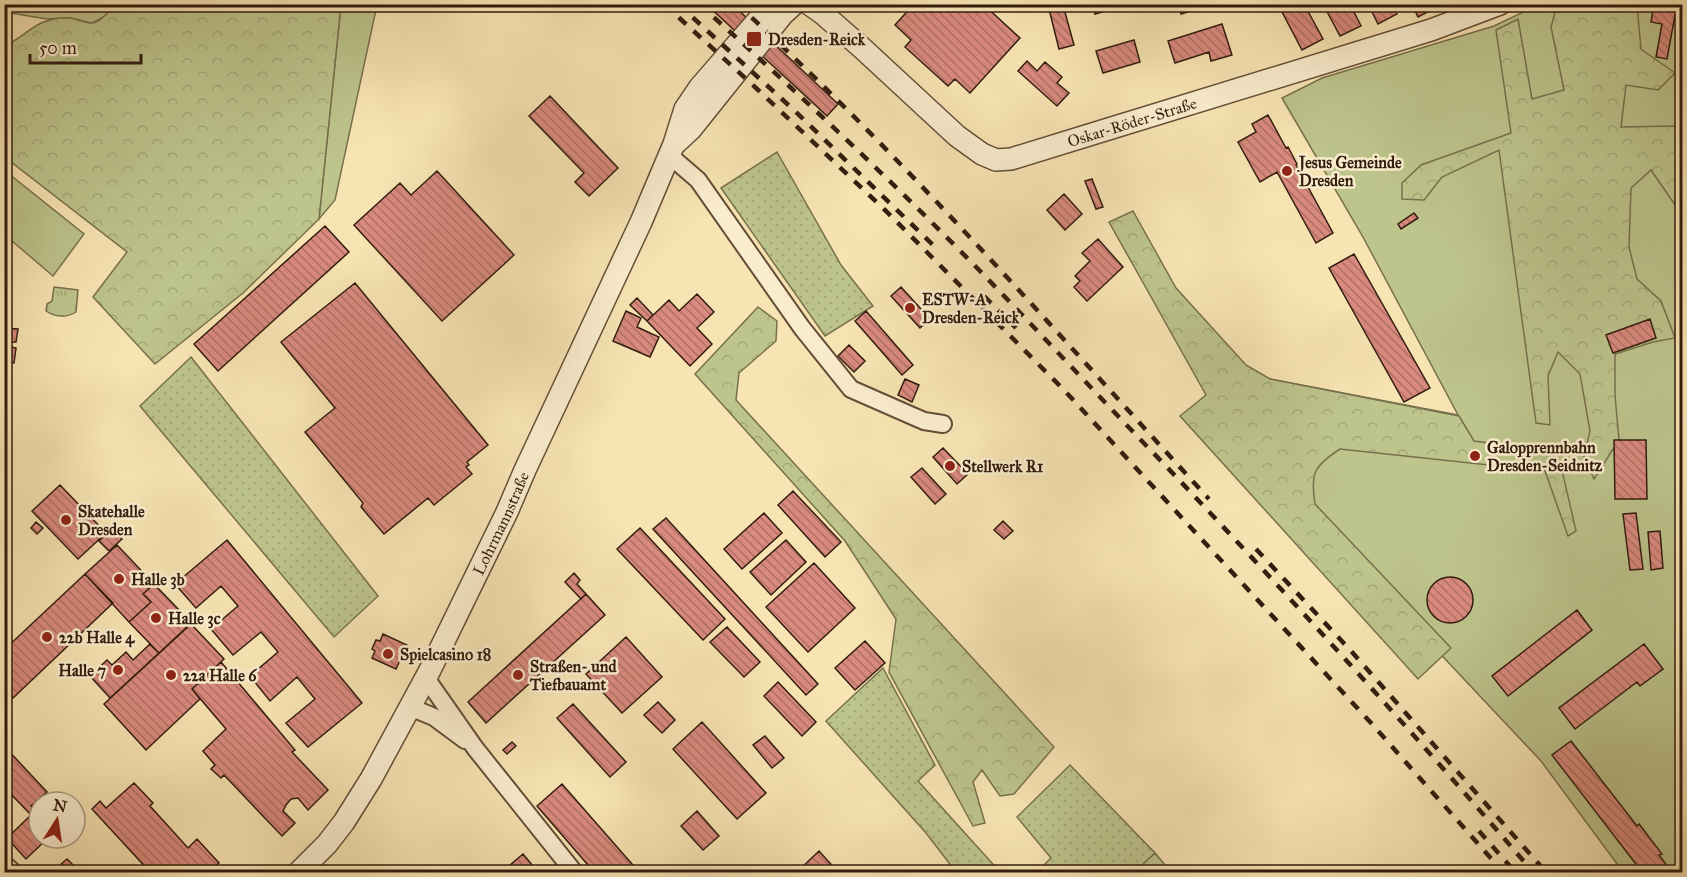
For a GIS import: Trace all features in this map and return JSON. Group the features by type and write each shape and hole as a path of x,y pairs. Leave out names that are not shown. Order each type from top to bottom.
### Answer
{"street":[{"name":"Lohrmannstraße","path":"299,873 327,844 344,822 371,779 426,678 507,512 641,222 672,150 685,109 700,87 772,4"},
{"name":"Lohrmannstraße","path":"672,150 778,20 794,4"},
{"name":"Oskar-Röder-Straße","path":"809,4 862,48 957,136 982,154 996,160 1021,156 1431,30 1500,4"},
{"path":"672,150 698,180 802,328 851,389 924,421 943,424"},
{"path":"426,678 475,748 574,873"},
{"path":"410,707 434,717 475,748"},
{"path":"4,864 13,873"}],"green space":[{"path":"119,4 341,5 319,219 243,293 155,364 93,297 127,252 7,159 5,163 5,46 48,20 68,18 92,23"},
{"path":"4,5 119,5 92,23 70,18 47,19 5,12"},
{"path":"341,5 377,5 335,200 319,219"},
{"name":"Galopprennbahn Dresden-Seidnitz","path":"1538,5 1682,5 1682,872 1623,872 1541,761 1292,496 1270,379 1458,415 1363,237 1282,98 1322,78 1494,26"},
{"path":"1557,5 1637,5 1641,49 1675,73 1658,90 1626,85 1621,127 1676,126 1682,137 1682,215 1651,170 1631,188 1629,247 1637,279 1661,301 1675,338 1653,342 1615,354 1615,395 1619,440 1594,479 1584,457 1590,431 1580,374 1558,352 1548,376 1550,425 1536,423 1499,150 1442,177 1424,200 1402,199 1402,183 1421,165 1511,133 1496,30 1518,19 1532,99 1564,90 1551,27"},
{"path":"777,152 841,265 873,306 825,336 721,188"},
{"path":"4,170 84,234 53,276 5,235"},
{"path":"1133,211 1176,288 1246,365 1270,379 1459,416 1474,441 1551,451 1561,466 1576,531 1568,536 1545,471 1340,449 1319,466 1313,485 1315,504 1451,648 1418,679 1180,416 1206,395 1109,222"},
{"path":"54,287 78,290 76,312 61,316 46,311 47,304 52,301"},
{"path":"758,307 777,321 776,341 739,373 736,400 1054,747 1014,794 1000,796 982,770 973,782 985,823 973,826 889,672 896,619 845,541 695,374"},
{"path":"191,357 378,596 334,637 140,406"},
{"path":"883,668 935,765 918,781 1000,872 956,872 926,833 826,721"},
{"path":"1070,765 1155,853 1134,872 1037,872 1051,858 1017,817"},
{"path":"1155,853 1171,872 1134,872"}],"building":[{"path":"706,4 732,4 838,104 827,116"},
{"path":"914,4 983,4 1020,38 970,93 955,79 948,86 905,47 911,40 895,25"},
{"path":"1092,4 1120,4 1120,7 1095,14"},
{"path":"1179,4 1214,4 1181,14"},
{"path":"1287,4 1304,4 1323,39 1302,50 1280,8"},
{"path":"1323,4 1350,4 1361,26 1340,36"},
{"path":"1368,4 1393,4 1397,14 1378,24"},
{"path":"1412,4 1438,4 1439,6 1418,17"},
{"path":"1654,4 1677,4 1667,59 1656,57 1662,24 1651,22"},
{"path":"1063,5 1074,45 1059,49 1049,9"},
{"path":"1222,24 1232,55 1211,61 1209,52 1175,63 1168,41"},
{"path":"1134,40 1140,62 1103,73 1096,51"},
{"path":"1027,61 1037,71 1045,62 1062,77 1057,83 1069,93 1057,106 1018,71"},
{"path":"550,96 618,168 589,196 575,182 584,173 529,116"},
{"path":"1268,115 1286,148 1288,147 1333,233 1316,243 1277,172 1260,182 1238,142 1256,132 1252,124"},
{"path":"437,171 514,255 442,321 354,225 400,183 411,195"},
{"path":"1092,179 1103,207 1096,209 1085,181"},
{"path":"1064,194 1082,214 1065,230 1047,210"},
{"path":"1414,213 1418,218 1401,229 1398,224"},
{"path":"325,226 349,252 218,371 194,344"},
{"path":"1098,239 1123,267 1087,301 1074,287 1080,281 1075,276 1090,261 1082,253"},
{"path":"1354,254 1430,388 1404,402 1329,268"},
{"path":"355,283 488,445 467,462 469,465 466,467 472,474 434,505 428,498 384,534 361,507 363,503 305,432 335,408 281,342"},
{"name":"ESTW-A Dresden-Reick","path":"901,287 930,319 920,328 891,296"},
{"path":"697,294 714,312 697,328 712,344 690,366 647,321 669,300 679,311"},
{"path":"637,298 653,315 647,321 630,305"},
{"path":"626,311 641,318 637,327 659,337 650,357 613,341"},
{"path":"866,311 913,365 902,375 855,321"},
{"path":"1650,319 1656,338 1613,353 1606,335"},
{"path":"4,328 18,329 16,342 11,342 11,347 16,348 14,363 4,362"},
{"path":"849,345 865,361 854,372 838,356"},
{"path":"905,379 919,385 912,402 898,395"},
{"path":"1614,440 1646,440 1647,499 1615,499"},
{"name":"Stellwerk R1","path":"943,448 968,474 957,484 933,457"},
{"path":"922,468 946,494 935,504 911,477"},
{"name":"Skatehalle Dresden","path":"60,485 106,533 78,559 32,511"},
{"path":"793,491 841,542 825,557 778,505"},
{"path":"764,513 782,533 742,569 724,549"},
{"path":"1636,513 1643,569 1630,570 1623,514"},
{"path":"666,518 818,684 806,695 653,529"},
{"path":"1003,521 1013,531 1004,539 994,530"},
{"path":"36,522 43,528 37,534 31,528"},
{"path":"640,528 725,619 703,640 617,549"},
{"path":"111,529 122,539 109,551 99,541"},
{"path":"1660,531 1663,568 1651,570 1648,532"},
{"path":"227,540 362,703 308,747 286,723 315,699 297,677 270,701 250,676 278,652 261,632 233,655 211,629 238,606 221,586 196,608 175,584"},
{"path":"786,540 806,562 771,595 750,572"},
{"name":"Halle 3b","path":"117,545 154,584 143,594 151,602 129,622 85,574"},
{"path":"814,563 855,608 808,652 766,607"},
{"path":"574,573 580,580 577,584 586,594 581,599 565,582"},
{"name":"22b Halle 4","path":"85,574 113,603 13,698 4,690 4,650"},
{"path":"1450,577 1466,584 1473,600 1466,616 1450,623 1434,616 1427,600 1434,584"},
{"name":"Halle 3c","path":"154,584 179,610 174,614 187,627 159,653 129,622 151,602 143,594"},
{"name":"Straßen- und Tiefbauamt","path":"586,594 605,615 486,723 468,702"},
{"path":"1577,610 1592,630 1508,696 1492,676"},
{"name":"22a Halle 6","path":"191,624 224,659 192,689 200,699 146,750 104,704"},
{"path":"727,627 760,662 744,677 710,642"},
{"name":"Spielcasino 18","path":"383,634 407,645 396,669 372,658 375,651 372,649 376,640 380,641"},
{"path":"626,637 662,677 622,713 586,674"},
{"path":"865,641 885,663 855,690 835,668"},
{"name":"Halle 7","path":"150,644 159,653 110,698 90,676 107,660 112,665 126,652 133,660"},
{"path":"1644,644 1663,669 1640,686 1637,682 1575,729 1559,708"},
{"path":"221,662 295,750 292,752 328,790 308,810 298,798 291,799 283,811 295,823 282,836 224,775 221,778 211,769 215,765 203,751 226,729 192,689"},
{"path":"778,682 816,722 802,736 764,696"},
{"path":"658,702 675,720 662,733 644,715"},
{"path":"573,704 626,762 610,777 557,718"},
{"path":"702,722 766,793 737,819 673,749"},
{"path":"765,736 784,758 772,768 753,745"},
{"path":"1571,741 1637,826 1639,824 1662,854 1659,855 1672,872 1642,872 1552,755"},
{"path":"512,742 516,746 507,754 503,750"},
{"path":"4,746 45,790 27,790 27,811 4,787"},
{"path":"134,783 153,803 150,806 188,848 197,839 219,863 208,872 150,872 92,809 100,801 106,808"},
{"path":"562,784 639,872 594,872 537,806"},
{"path":"697,811 719,836 703,850 681,826"},
{"path":"27,819 27,850 35,850 26,859 7,838"},
{"path":"819,851 837,871 797,872"},
{"path":"523,854 538,872 503,871"},
{"path":"67,859 80,872 52,872"}],"railway":[{"path":"664,4 886,211 1064,390 1372,724 1503,872"},
{"path":"678,4 796,112 933,245"},
{"path":"699,4 877,169 1003,295 1305,615 1533,872"},
{"path":"737,4 920,184 1209,499"},
{"path":"984,296 1016,328"},
{"path":"1256,549 1352,652 1546,872"},
{"path":"1479,831 1515,872"}],"place":[{"name":"Dresden-Reick","path":"754,39"},
{"name":"Jesus Gemeinde Dresden","path":"1287,171"},
{"name":"ESTW-A Dresden-Reick","path":"910,308"},
{"name":"Galopprennbahn Dresden-Seidnitz","path":"1475,456"},
{"name":"Stellwerk R1","path":"950,466"},
{"name":"Skatehalle Dresden","path":"66,520"},
{"name":"Halle 3b","path":"119,579"},
{"name":"Halle 3c","path":"156,618"},
{"name":"22b Halle 4","path":"47,637"},
{"name":"Spielcasino 18","path":"388,654"},
{"name":"Halle 7","path":"118,670"},
{"name":"22a Halle 6","path":"171,675"},
{"name":"Straßen- und Tiefbauamt","path":"518,675"}]}
